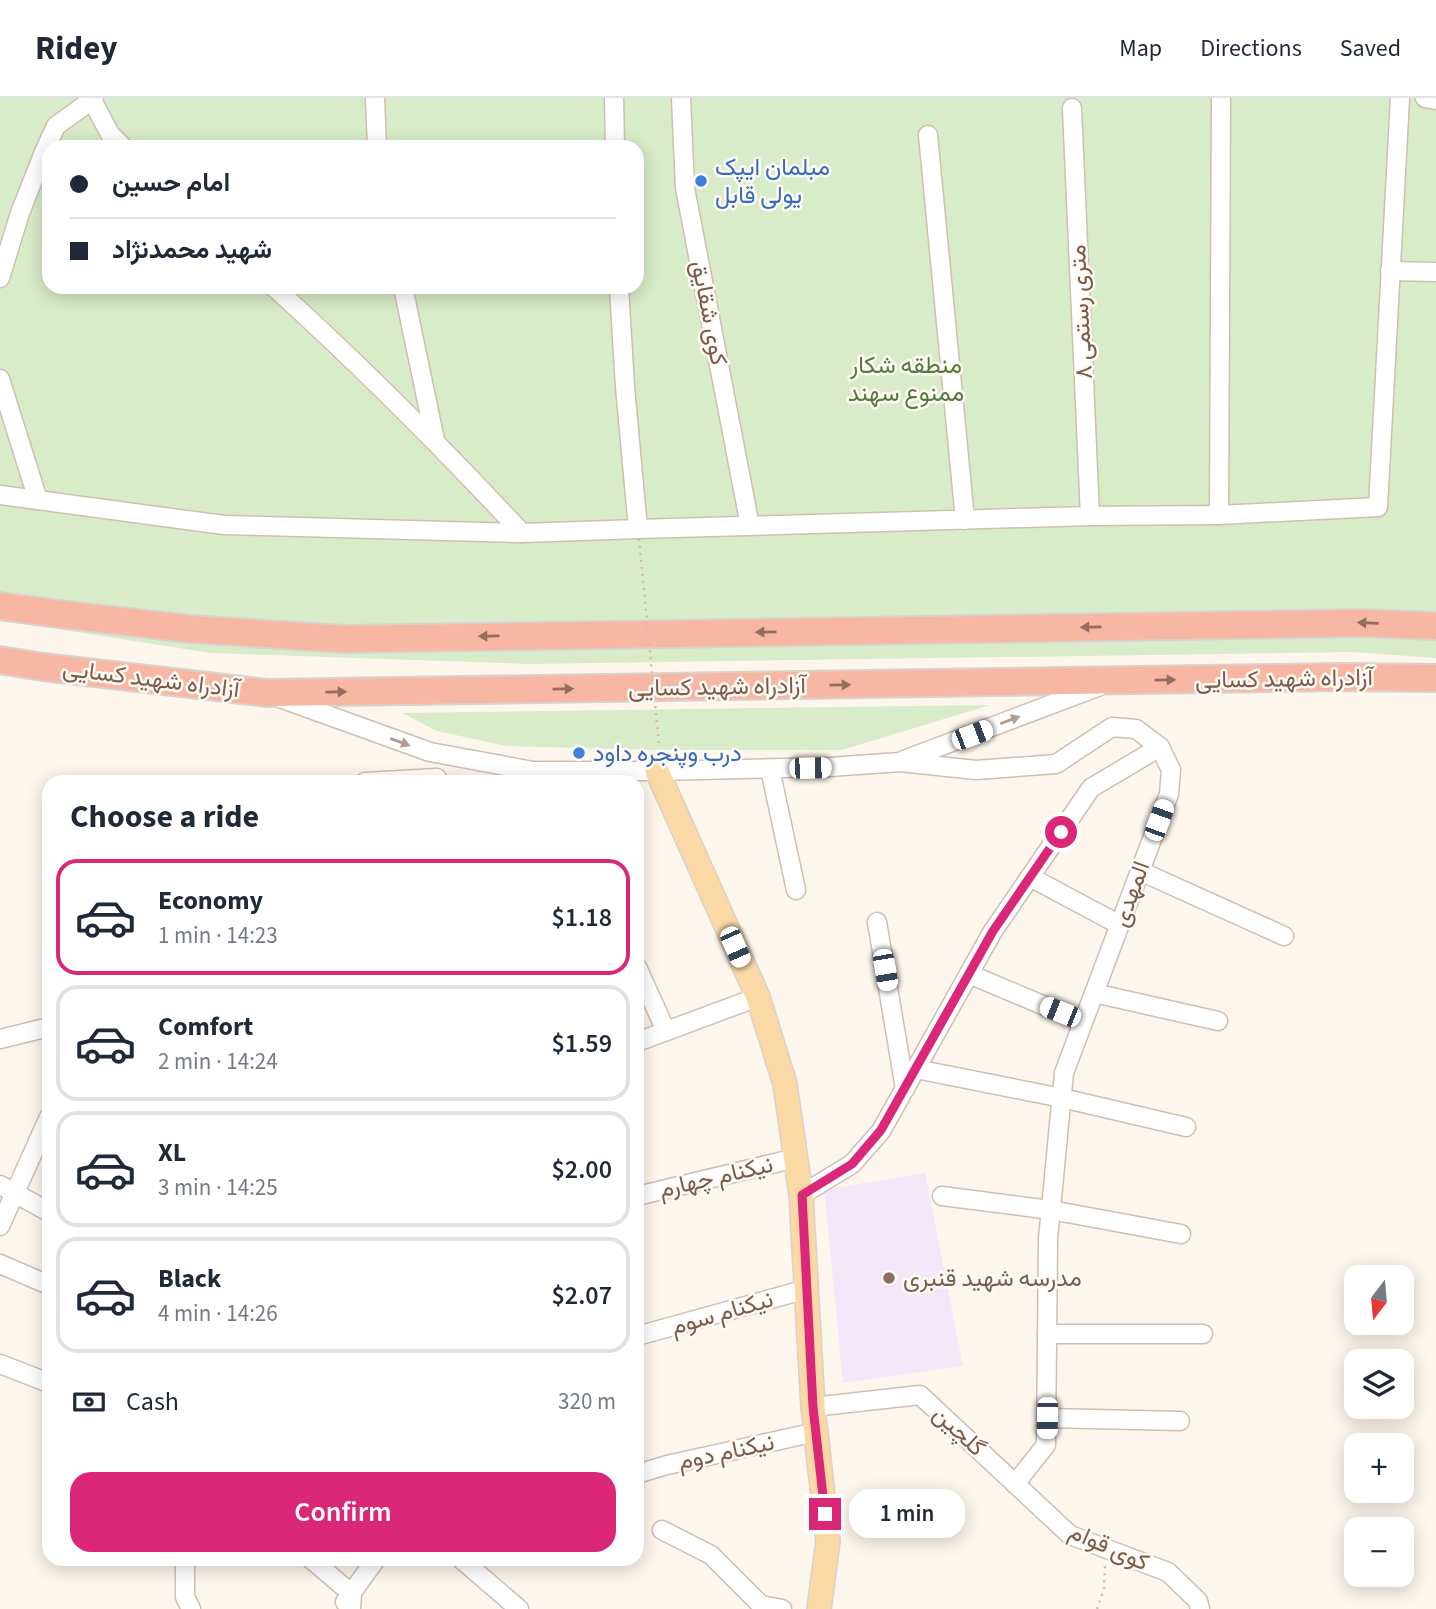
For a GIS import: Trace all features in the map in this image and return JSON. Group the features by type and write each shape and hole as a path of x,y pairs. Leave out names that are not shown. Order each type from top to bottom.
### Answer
{"highway":[{"path":"0,606 190,629 344,639 1362,623 1436,626"},
{"name":"آزادراه شهید کسایی","path":"0,660 267,693 1340,677 1436,678"}],"main road":[{"path":"657,771 758,997 785,1084 802,1195 813,1407 828,1541 819,1609"}],"street":[{"path":"374,98 377,140"},
{"path":"614,98 615,140"},
{"name":"کوی شقایق","path":"681,98 685,188 750,526"},
{"path":"1219,515 1221,98"},
{"path":"0,495 224,525 522,533 638,534 750,526 1219,515 1378,507 1400,98"},
{"path":"1425,98 1436,100"},
{"path":"50,140 56,126 92,99 110,134 116,140"},
{"name":"۸ متری رستمی","path":"1072,108 1090,516"},
{"path":"928,135 965,520"},
{"path":"0,278 20,213 42,157"},
{"path":"1390,271 1436,272"},
{"path":"282,294 344,350 435,440 522,533"},
{"path":"404,294 435,440"},
{"path":"620,294 625,387 638,534"},
{"path":"0,379 38,500"},
{"path":"901,762 1114,681"},
{"path":"267,693 430,752 533,771 770,769 901,762 976,770 1056,764 1111,727 1136,729 1160,747 1091,788 993,931 881,1130 852,1164 802,1195"},
{"name":"المهدی","path":"1015,1484 1046,1445 1048,1239 1064,1073 1168,794 1171,770 1160,747"},
{"path":"430,752 436,775"},
{"path":"770,769 796,890"},
{"path":"525,775 533,771"},
{"path":"1140,871 1284,936"},
{"path":"1030,877 1120,925"},
{"path":"877,922 905,1089"},
{"path":"969,974 1083,1022"},
{"path":"644,982 666,1031"},
{"path":"1094,993 1218,1021"},
{"path":"644,1039 758,997"},
{"path":"0,1039 42,1029"},
{"path":"916,1069 1062,1098 1186,1127"},
{"path":"0,1226 7,1189 42,1130"},
{"name":"نیکنام چهارم","path":"644,1194 796,1158"},
{"path":"7,1189 42,1208"},
{"path":"942,1196 1051,1210 1181,1234"},
{"path":"0,1264 42,1282"},
{"name":"نیکنام سوم","path":"644,1334 807,1289"},
{"path":"1047,1334 1203,1334"},
{"path":"0,1364 42,1380"},
{"name":"گلچین","path":"813,1407 920,1395 1015,1484"},
{"path":"1047,1418 1180,1421"},
{"name":"نیکنام دوم","path":"644,1472 816,1432"},
{"name":"کوی قوام","path":"1015,1484 1070,1535 1168,1572 1198,1601 1200,1609"},
{"path":"662,1530 710,1555 761,1605 782,1609"},
{"path":"185,1566 185,1597 191,1609"},
{"path":"318,1566 351,1602"},
{"path":"340,1609 351,1602 372,1566"},
{"path":"469,1566 519,1609"}],"path":[{"path":"638,534 659,744"},
{"path":"1097,1609 1104,1589 1105,1549"}],"shaded area":[{"name":"مدرسه شهید قنبری","path":"925,1173 963,1366 843,1383 824,1190"}],"green space":[{"name":"منطقه شکار ممنوع سهند","path":"0,98 1436,98 1436,658 1351,652 529,664 210,653 0,620"},
{"path":"990,705 842,750 649,750 506,746 437,731 402,713"}],"place":[{"name":"مبلمان ایپک یولی قابل","path":"701,181"},
{"name":"درب وپنجره داود","path":"579,753"},
{"name":"مدرسه شهید قنبری","path":"889,1278"}],"route":[{"path":"825,1514 813,1407 802,1195 852,1164 881,1130 993,931 1061,832"}]}
